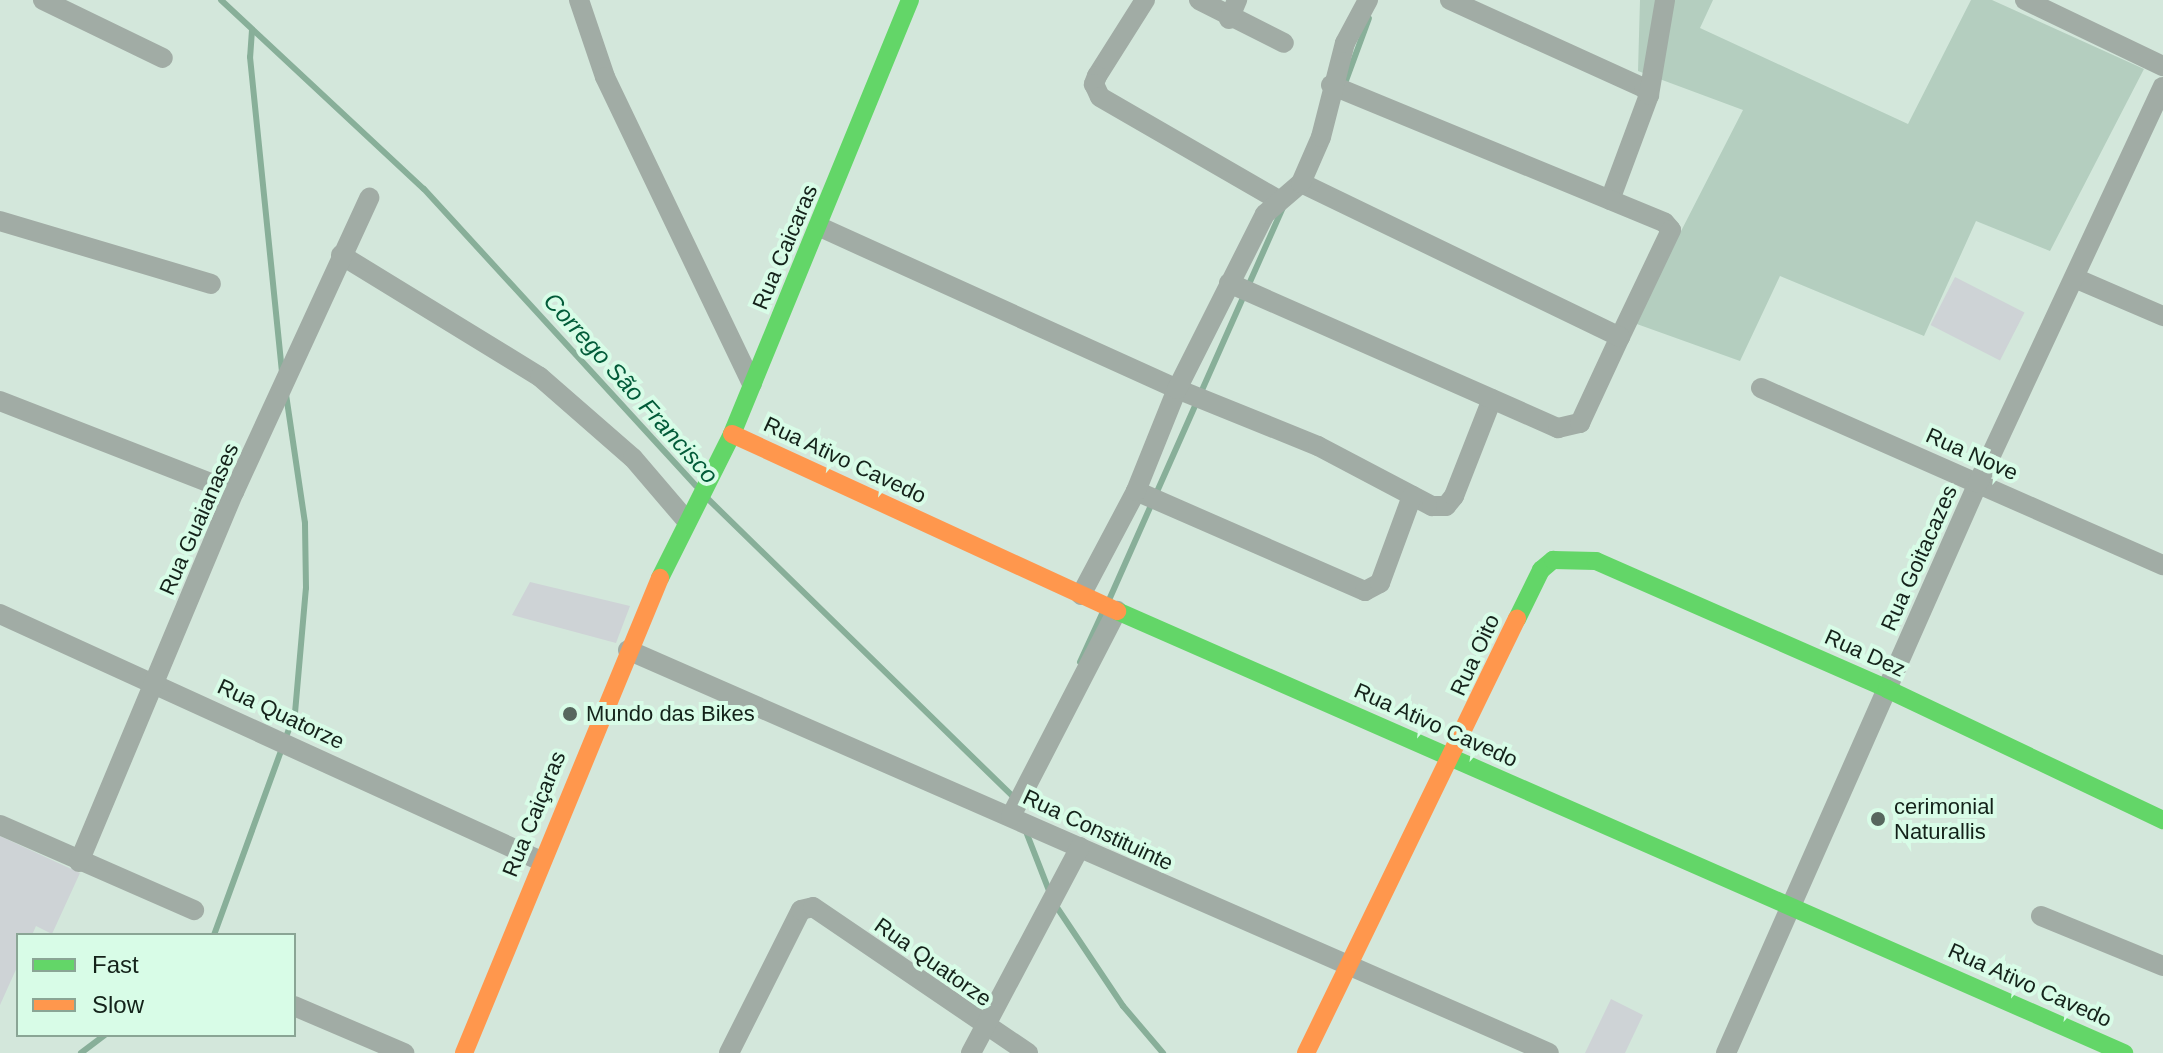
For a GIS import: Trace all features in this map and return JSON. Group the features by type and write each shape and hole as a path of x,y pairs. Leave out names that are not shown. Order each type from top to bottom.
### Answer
{"street":[{"path":"43,0 163,58"},
{"path":"579,0 605,77 752,384"},
{"name":"Rua Caicaras","path":"689,514 732,434 820,227 910,0"},
{"path":"1145,0 1097,76 1094,84 1100,97 1277,199"},
{"path":"1199,0 1233,10 1284,43"},
{"path":"1081,595 1136,491 1177,389 1229,283 1277,199 1301,183 1321,137 1331,85 1345,43 1368,0"},
{"path":"1450,0 1644,88 1649,95"},
{"path":"1610,200 1649,95 1665,0"},
{"path":"2025,0 2163,66"},
{"path":"1229,283 1568,430 1580,423 1671,230 1665,223 1331,85"},
{"name":"Rua Goitacazes","path":"1726,1053 1978,483 2077,279 2163,87"},
{"path":"1301,183 1620,337"},
{"name":"Rua Guaianases","path":"79,862 234,492 276,409 341,255 369,198"},
{"path":"0,221 211,284"},
{"path":"820,227 1177,389 1318,446 1439,507 1450,504 1492,399"},
{"path":"341,255 540,377 633,458 689,514"},
{"path":"2077,279 2163,316"},
{"name":"Rua Nove","path":"1761,388 2163,565"},
{"path":"0,401 234,492"},
{"name":"Rua Ativo Cavedo","path":"732,434 1081,595 2124,1053"},
{"path":"1136,491 1365,591 1380,583 1412,496"},
{"name":"Rua Caiçaras","path":"464,1053 628,650 689,514"},
{"name":"Rua Dez","path":"1541,570 1565,558 1596,561 1887,689 2163,820"},
{"name":"Rua Oito","path":"1306,1053 1453,759 1541,570"},
{"path":"1016,810 1117,611"},
{"name":"Rua Quatorze","path":"0,614 292,744 541,861"},
{"name":"Rua Constituinte","path":"628,650 1016,810 1051,834 1350,970 1549,1053"},
{"path":"0,825 194,910"},
{"path":"971,1053 987,1029 1080,847"},
{"name":"Rua Quatorze","path":"729,1053 801,910 813,907 987,1029 1028,1053"},
{"path":"2041,916 2163,966"},
{"path":"296,1007 404,1053"}],"green space":[{"path":"1640,0 1713,0 1700,28 1908,124 1971,0 1992,0 2144,69 2050,251 1976,221 1924,336 1780,276 1740,361 1634,323 1743,110 1638,71"}],"building":[{"path":"1955,277 2024,312 2000,361 1930,325"},
{"path":"530,582 630,606 616,643 512,615"},
{"path":"0,836 80,873 52,933 36,926 33,933 16,933 16,969 0,1005"},
{"path":"1611,999 1643,1015 1625,1053 1585,1053"}],"waterway":[{"name":"Corrego São Francisco","path":"221,0 424,189 696,486"},
{"path":"1344,86 1369,18"},
{"path":"252,30 250,57 282,372"},
{"path":"1109,600 1283,208"},
{"path":"215,933 295,713 306,588 305,523 286,395"},
{"name":"Corrego São Francisco","path":"706,497 1015,799"},
{"path":"1080,662 1102,614"},
{"path":"1025,829 1050,893"},
{"path":"1054,903 1123,1006 1163,1053"},
{"path":"81,1053 102,1037"}],"traffic: fast":[{"path":"660,578 732,434 910,0"},
{"path":"1517,619 1541,570 1553,560 1596,561 1887,689 2163,820"},
{"path":"1117,611 2124,1053"}],"traffic: slow":[{"path":"732,434 1117,611"},
{"path":"464,1053 660,578"},
{"path":"1306,1053 1517,619"}],"place":[{"name":"Mundo das Bikes","path":"570,714"},
{"name":"cerimonial Naturallis","path":"1878,819"}]}
